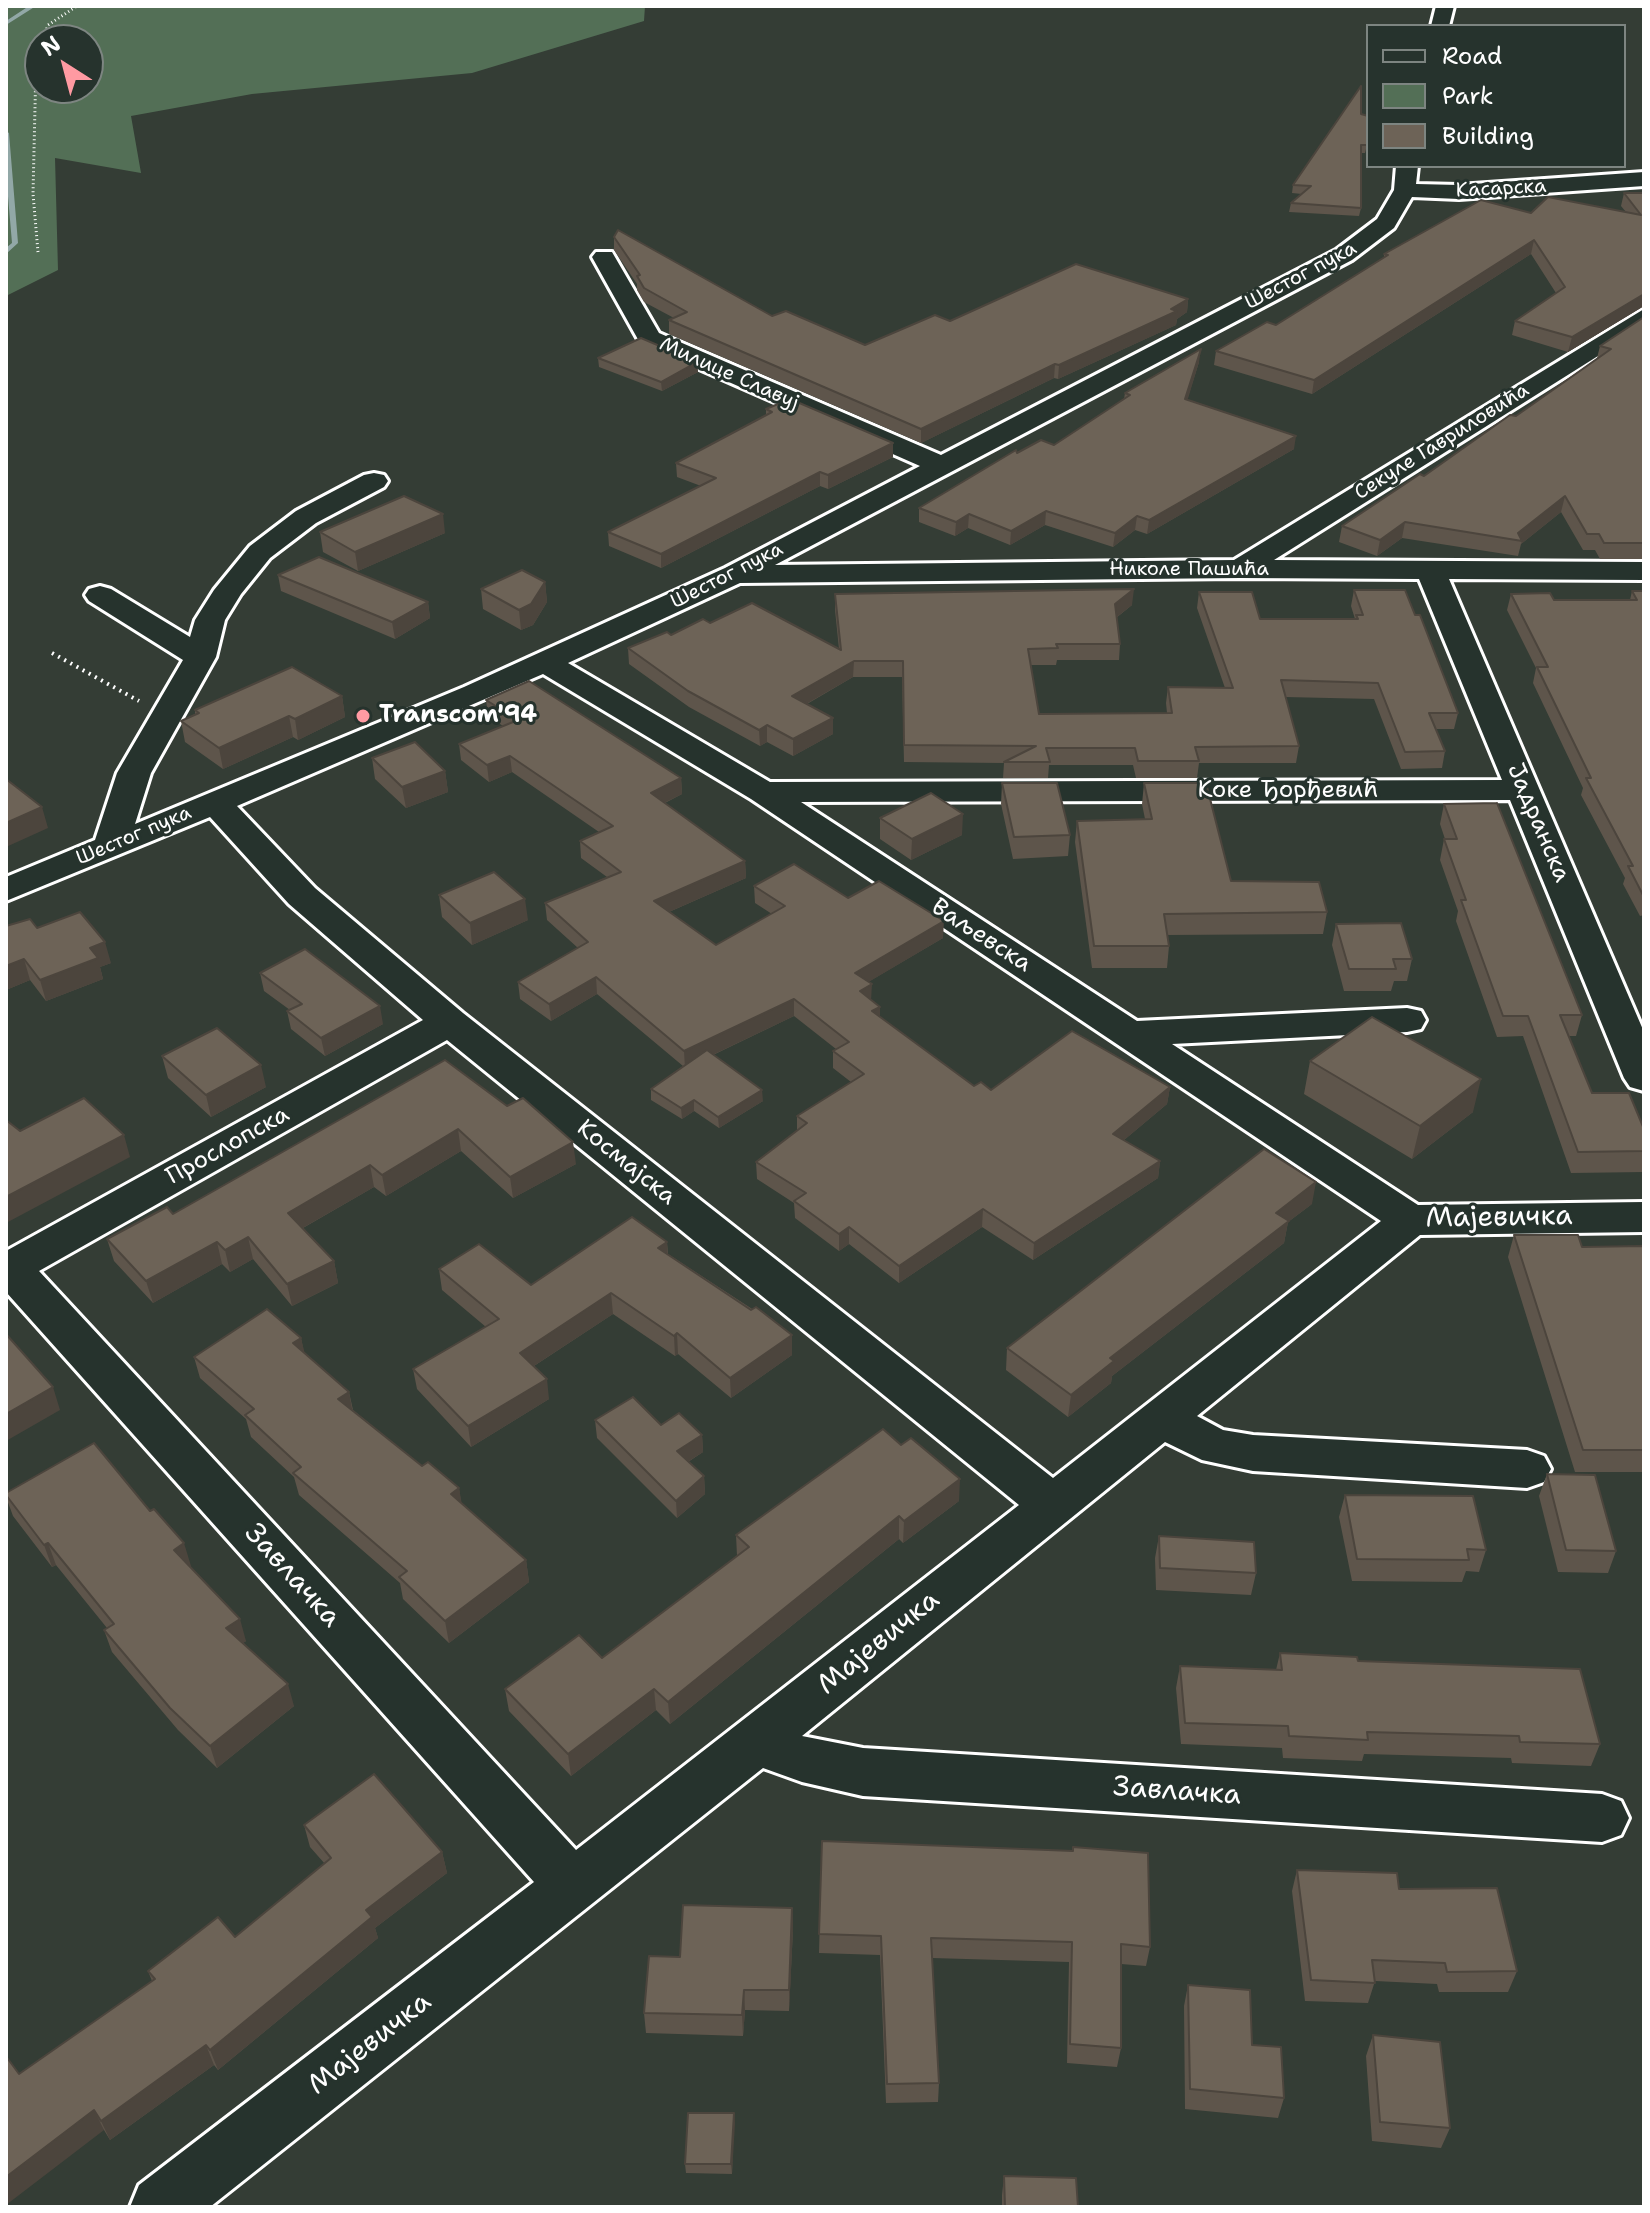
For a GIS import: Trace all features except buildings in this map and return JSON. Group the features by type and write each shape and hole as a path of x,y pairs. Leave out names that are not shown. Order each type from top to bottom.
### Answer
{"street":[{"name":"Касарска","path":"1406,178 1459,192 1644,179"},
{"name":"Шестог пука","path":"6,890 111,844 389,732 735,574 939,464 1344,255 1386,223 1406,178"},
{"name":"Милице Славуј","path":"604,257 649,338 939,464"},
{"name":"Секуле Гавриловића","path":"1240,569 1644,316"},
{"path":"111,844 134,773 164,715 200,657 210,620 260,552 306,517 374,481"},
{"name":"Николе Пашића","path":"735,574 1240,569 1644,571"},
{"name":"Јадранска","path":"1430,570 1644,1078"},
{"path":"100,595 200,657"},
{"name":"Ваљевска","path":"545,662 763,792 1410,1220"},
{"name":"Коке Ђорђевић","path":"763,792 1525,790"},
{"name":"Космајска","path":"215,802 302,896 449,1022 1053,1505"},
{"path":"1129,1034 1407,1020"},
{"name":"Прослопска","path":"8,1269 449,1022"},
{"name":"Мајевичка","path":"161,2207 756,1742 1410,1220 1644,1217"},
{"name":"Завлачка","path":"8,1269 573,1886"},
{"path":"1163,1417 1193,1437 1219,1447 1253,1453 1527,1469"},
{"name":"Завлачка","path":"756,1742 802,1759 863,1772 1602,1818"}],"path":[{"path":"50,24 77,6"},
{"path":"35,104 33,194 38,252"},
{"path":"52,653 164,715"}],"green space":[{"path":"6,6 645,6 644,21 472,73 252,94 131,116 141,173 55,158 58,270 6,296"}],"waterway":[{"path":"6,23 33,6"},
{"path":"6,133 15,243 6,252"}],"place":[{"name":"Transcom'94","path":"363,716"}]}
